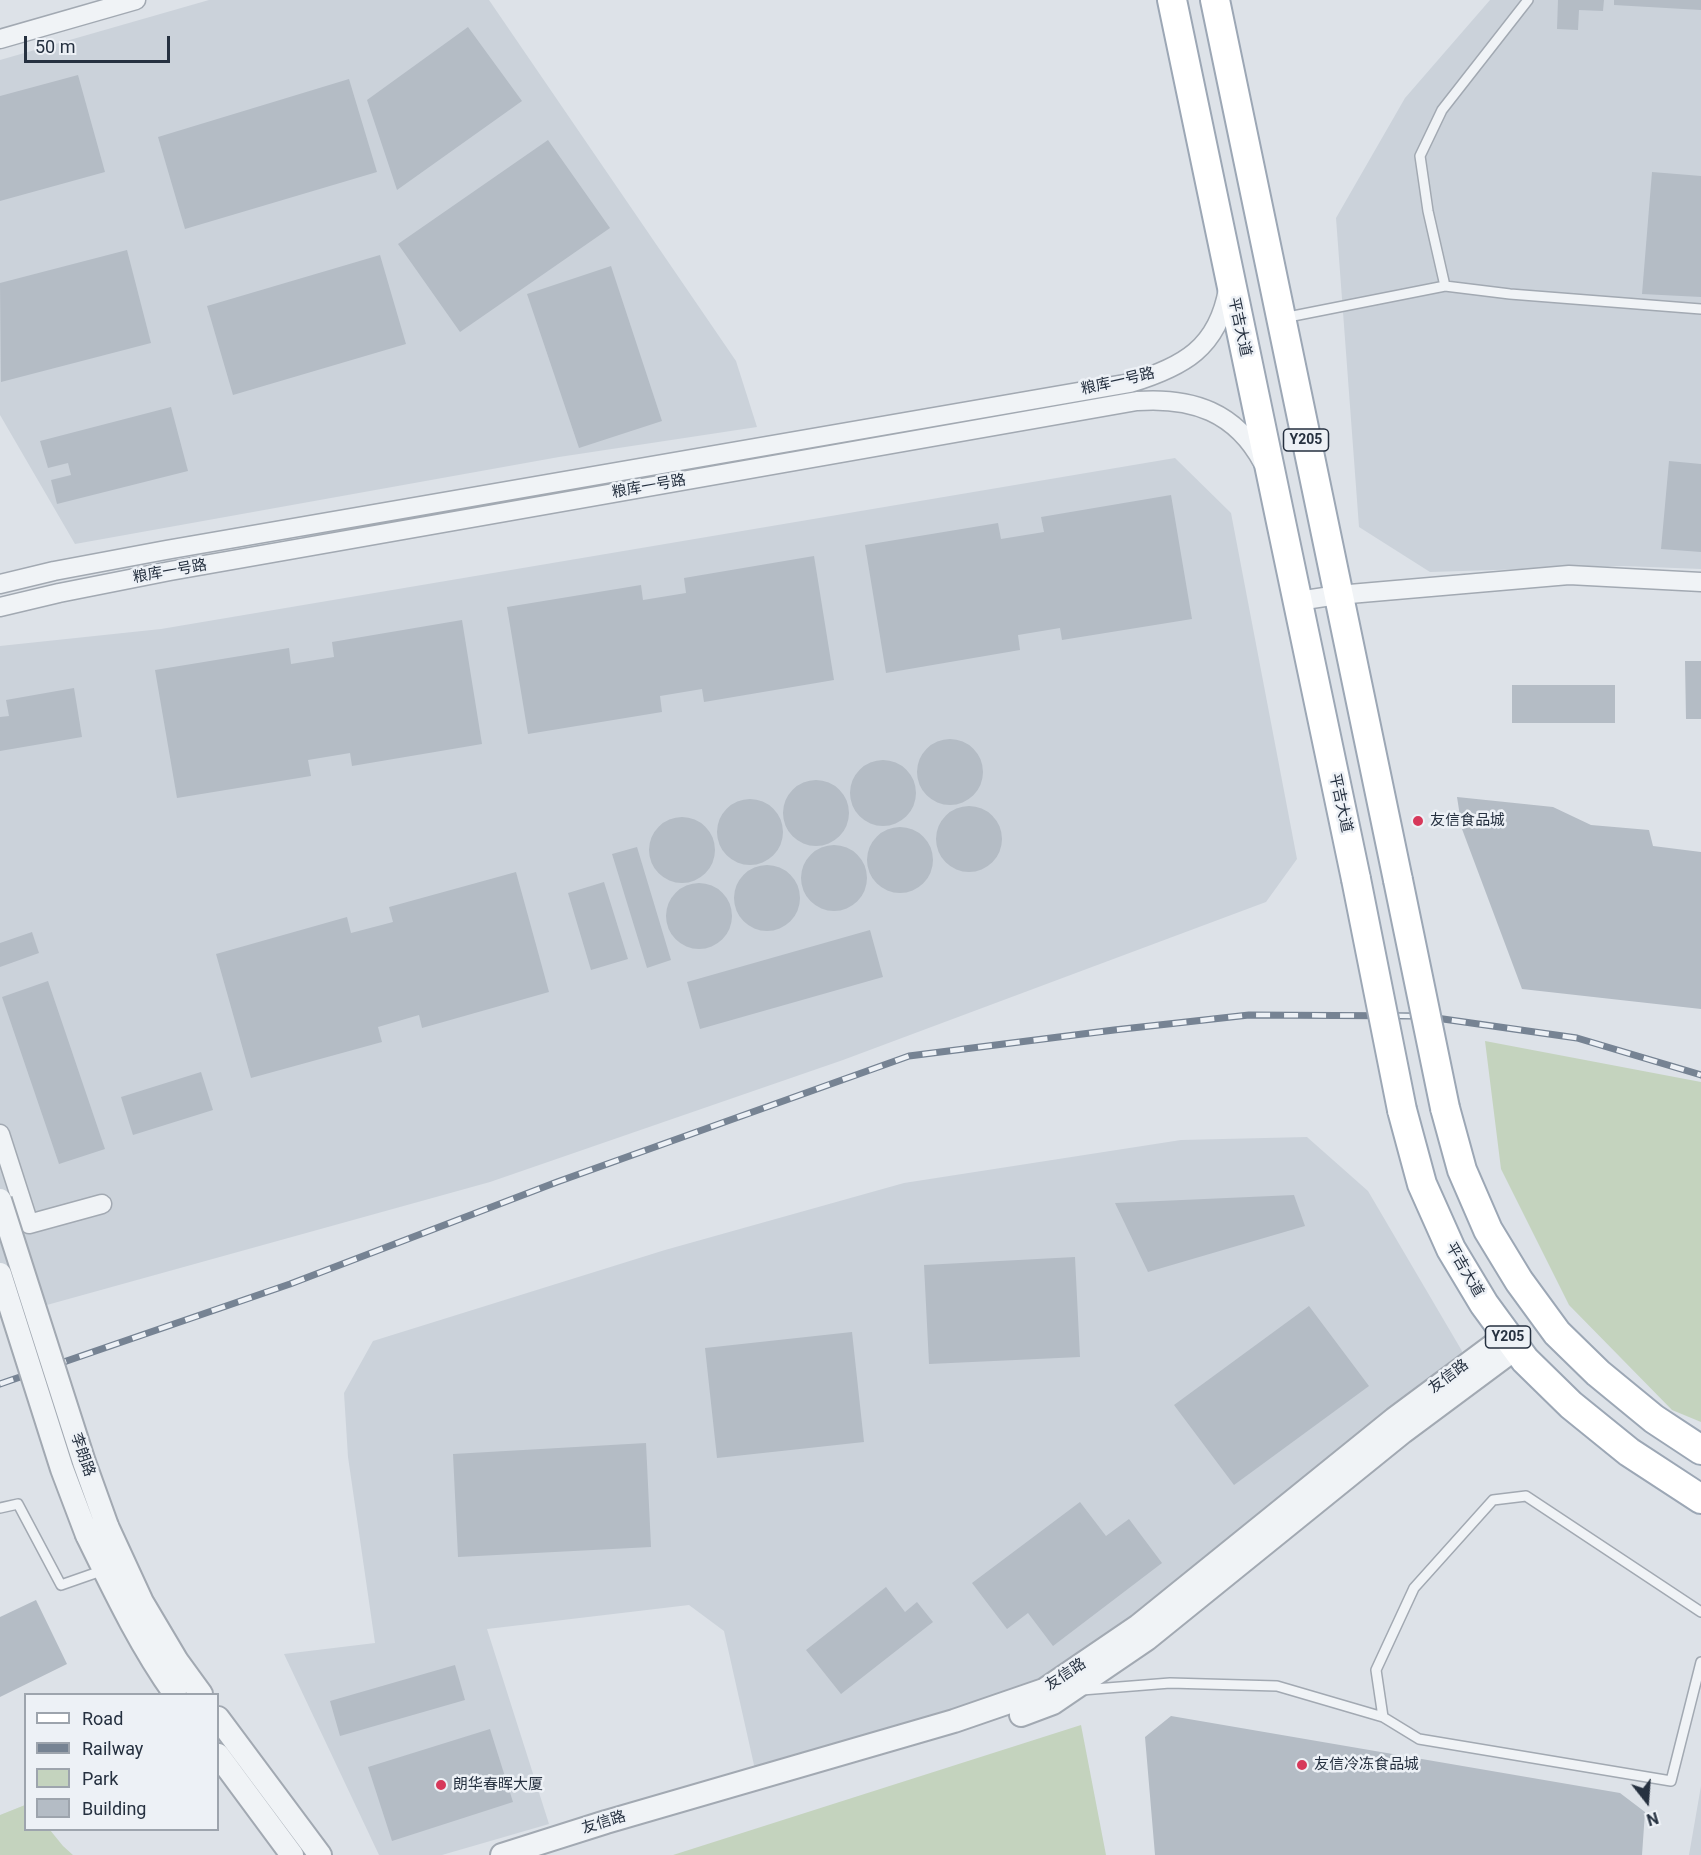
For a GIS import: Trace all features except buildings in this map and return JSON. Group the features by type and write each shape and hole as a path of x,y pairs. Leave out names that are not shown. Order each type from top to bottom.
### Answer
{"main road":[{"name":"平吉大道","path":"1172,0 1229,282 1356,879 1402,1110 1422,1184 1451,1249 1484,1304 1525,1360 1579,1411 1629,1452 1701,1499"},
{"name":"Y205","path":"1215,0 1444,1108 1462,1170 1488,1230 1519,1281 1557,1333 1598,1373 1654,1419 1701,1450"}],"street":[{"path":"0,39 136,0"},
{"name":"粮库一号路","path":"0,584 166,550 1130,383 1160,374 1182,363 1204,344 1216,326 1225,305 1229,282"},
{"name":"粮库一号路","path":"0,606 194,567 1137,401 1162,399 1188,403 1215,413 1238,428 1256,450 1270,474"},
{"path":"1298,600 1569,575 1701,582"},
{"path":"0,1134 29,1224"},
{"path":"0,1202 29,1224"},
{"name":"李朗路","path":"0,1202 84,1462 104,1570 124,1612 174,1693"},
{"path":"29,1224 102,1204"},
{"name":"李朗路","path":"0,1274 59,1458 97,1531 177,1661 200,1693"},
{"name":"友信路","path":"554,1855 963,1734 1053,1703 1147,1639 1512,1341"},
{"name":"友信路","path":"502,1855 606,1822 954,1721 1044,1690 1138,1626 1394,1419 1512,1341"},
{"path":"219,1719 320,1855"},
{"path":"219,1756 292,1855"}],"lane":[{"path":"1445,286 1428,211 1420,156 1442,110 1528,0"},
{"path":"1281,319 1445,286 1510,294 1701,309"},
{"path":"1383,1717 1376,1670 1414,1588 1493,1500 1526,1496 1701,1612"},
{"path":"0,1508 18,1504 61,1585 104,1570"},
{"path":"1072,1690 1170,1683 1277,1686 1383,1717 1419,1739 1671,1781 1701,1662"}],"shaded area":[{"path":"209,0 489,0 736,361 757,427 559,457 75,544 0,415 0,60"},
{"path":"1490,0 1701,0 1701,569 1624,566 1430,572 1359,527 1336,218 1405,98"},
{"path":"1175,458 1231,513 1297,859 1266,902 843,1060 490,1182 0,1318 0,646 161,629"},
{"path":"1307,1137 1368,1191 1462,1351 1461,1368 1042,1692 756,1774 724,1631 689,1605 487,1629 549,1824 442,1855 379,1855 284,1654 375,1643 348,1457 344,1393 373,1341 665,1250 904,1183 1181,1140"},
{"path":"1701,1786 1701,1855 1689,1855"}],"green space":[{"path":"1485,1041 1701,1082 1701,1422 1672,1410 1569,1305 1501,1169"},
{"path":"1081,1725 1106,1855 673,1855"},
{"path":"24,1805 24,1831 51,1831 73,1855 0,1855 0,1815"}],"railway":[{"path":"0,1384 290,1284 557,1182 909,1056 1249,1015 1422,1016 1577,1038 1701,1075"}],"place":[{"name":"友信食品城","path":"1418,821"},
{"name":"友信冷冻食品城","path":"1302,1765"},
{"name":"朗华春晖大厦","path":"441,1785"}]}
